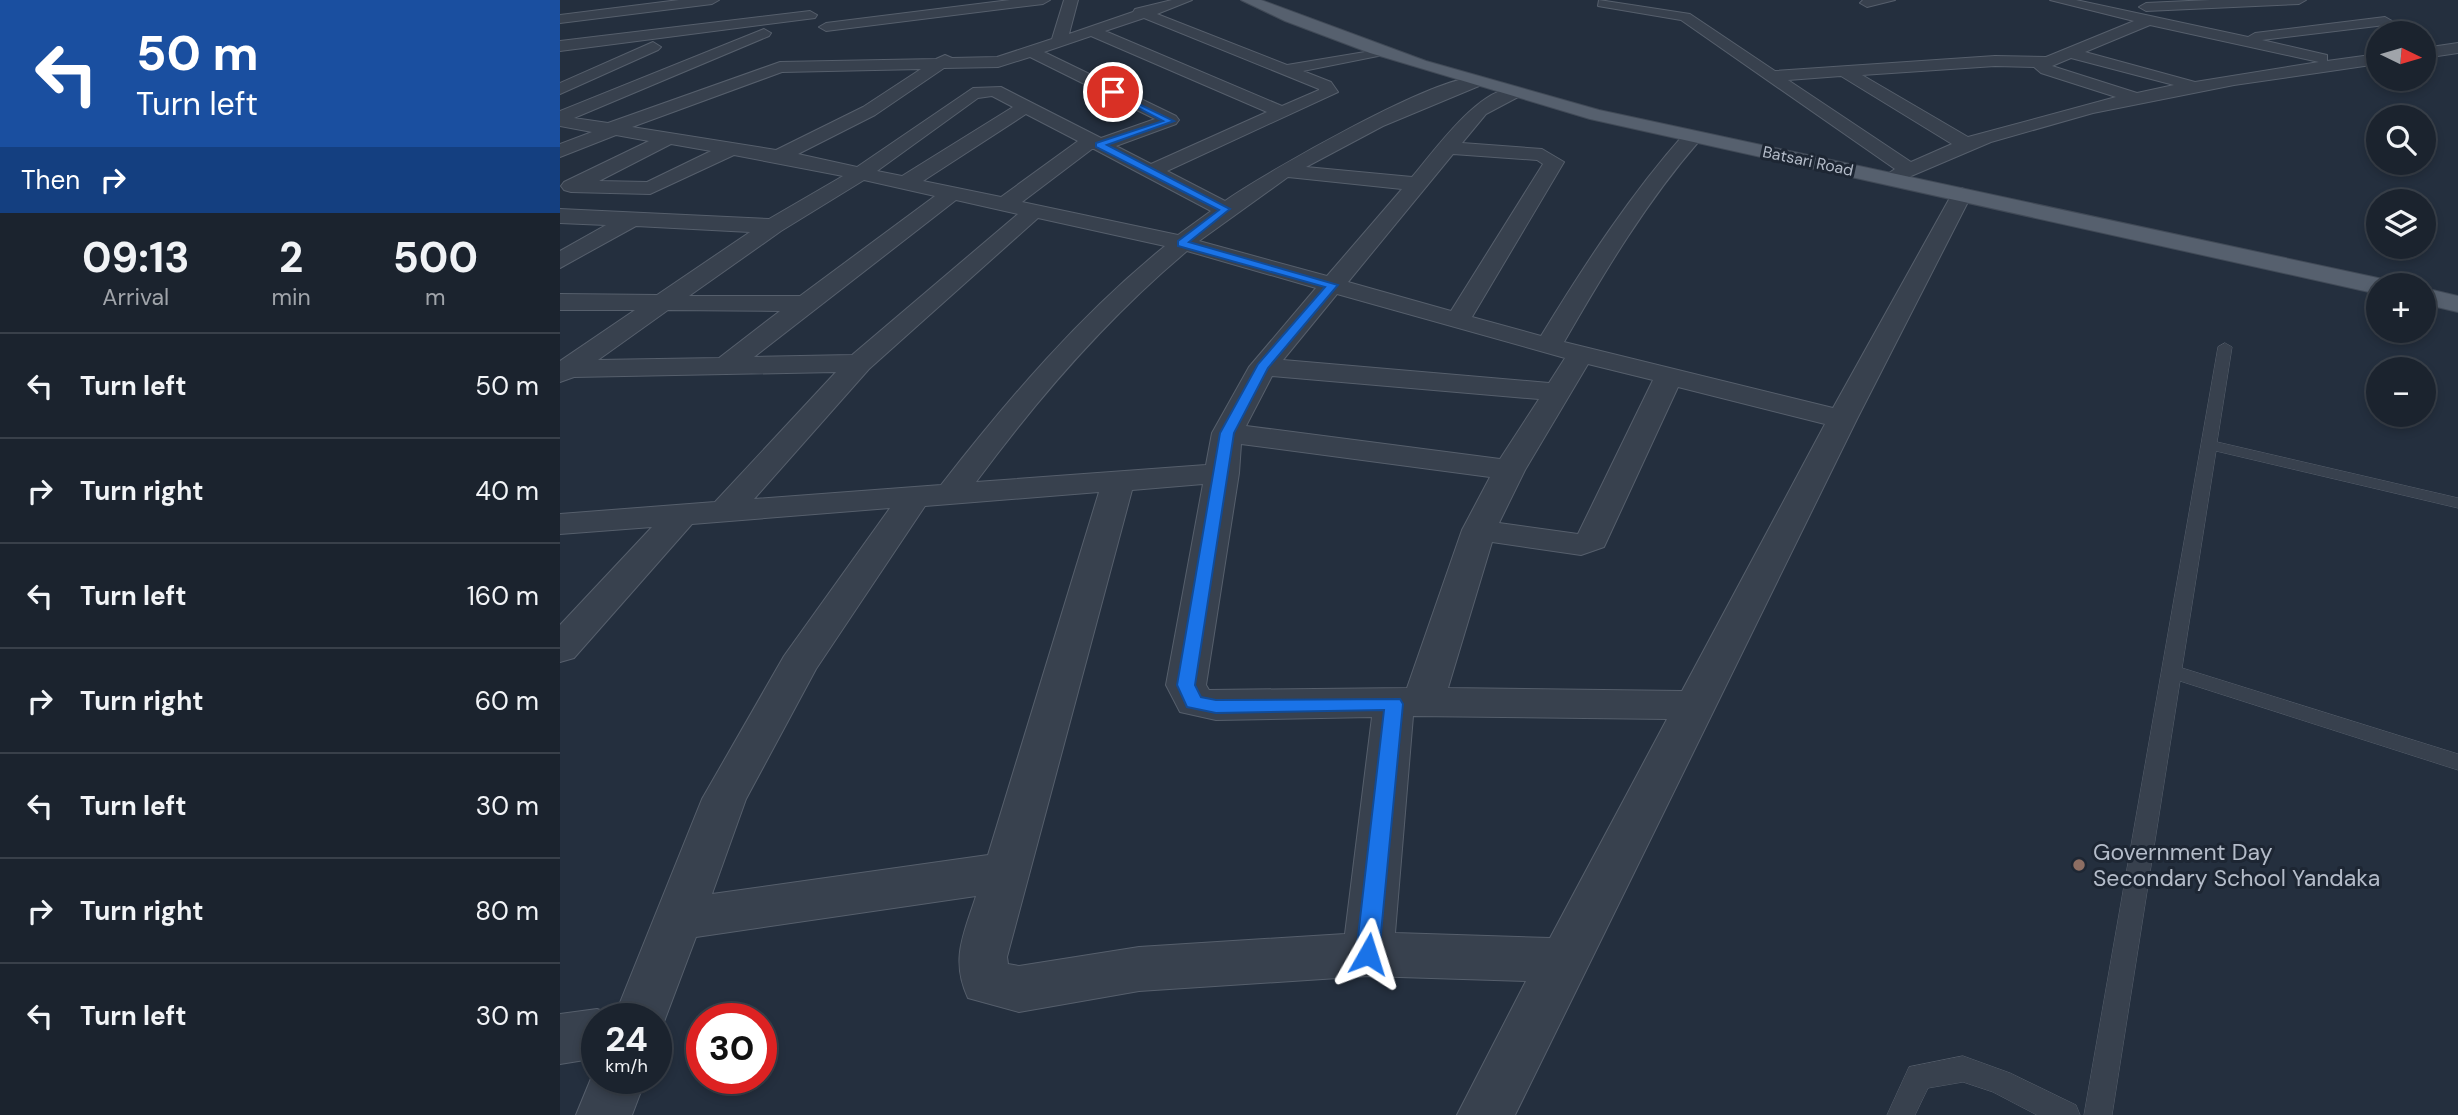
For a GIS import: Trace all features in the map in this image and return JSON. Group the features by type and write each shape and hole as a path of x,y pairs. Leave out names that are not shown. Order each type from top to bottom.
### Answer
{"main road":[{"name":"Batsari Road","path":"1248,0 1378,52 1512,93 1693,136 1899,174 1962,194 2366,283"},
{"path":"2436,299 2458,304"}],"street":[{"path":"560,19 712,0"},
{"path":"797,0 842,42 845,53 831,64"},
{"path":"826,27 1043,0"},
{"path":"1010,4 1003,18 1052,16 1071,0"},
{"path":"560,151 613,128 780,67 899,63 950,50 998,62 1140,12 1185,0"},
{"path":"1867,3 1888,0"},
{"path":"2057,0 2097,9 2145,14 2238,40 2345,63"},
{"path":"2123,0 2145,14"},
{"path":"2136,98 2047,70 2041,65 2145,14 2299,0"},
{"path":"1601,1 1629,21"},
{"path":"1601,1 1666,11 1685,17 1776,76 1899,174 1995,134 2136,98 2366,60"},
{"path":"1140,12 1325,86 1329,92 1151,171"},
{"path":"928,30 942,13"},
{"path":"560,46 810,15"},
{"path":"1052,16 1054,42"},
{"path":"560,119 671,69 764,33 775,19"},
{"path":"2238,40 2311,27 2366,23"},
{"path":"1091,31 1282,112"},
{"path":"1682,32 1706,31"},
{"path":"632,37 639,44 653,47 723,50"},
{"path":"999,45 1054,42"},
{"path":"560,89 653,47"},
{"path":"899,63 913,47"},
{"path":"2436,51 2458,48"},
{"path":"779,156 869,111 950,50"},
{"path":"1004,205 1095,143 1170,121 1031,51"},
{"path":"1286,70 1378,52"},
{"path":"2070,53 2198,86"},
{"path":"1172,65 1244,54"},
{"path":"1776,76 1995,61 2047,62"},
{"path":"1845,72 1968,145"},
{"path":"646,1003 724,799 798,665 933,494 1102,318 1182,243 1226,209 1322,151 1409,106 1474,82"},
{"path":"1182,92 1219,85"},
{"path":"563,371 772,226 860,174 973,93 995,91 1226,209"},
{"path":"1512,93 1480,110 1263,367 1227,433 1223,473 1186,685 1194,702 1216,706 1408,703 1696,705"},
{"path":"1134,102 1158,97"},
{"path":"905,183 1024,108"},
{"path":"560,119 779,156 1182,243 1548,346 1842,419"},
{"path":"1233,136 1259,140"},
{"path":"1548,346 1616,232 1656,177 1693,136"},
{"path":"567,187 671,137"},
{"path":"1284,144 1322,151"},
{"path":"567,187 650,188 732,148"},
{"path":"1447,148 1542,155 1554,162 1457,320"},
{"path":"1287,171 1416,184"},
{"path":"725,366 951,193"},
{"path":"1485,1115 1842,419 1962,194"},
{"path":"726,510 859,363 1034,211"},
{"path":"560,216 772,226"},
{"path":"560,261 632,219"},
{"path":"560,302 806,304"},
{"path":"1368,954 1408,703 1479,530 1509,470 1581,354"},
{"path":"563,371 859,363"},
{"path":"1263,367 1556,392"},
{"path":"1479,530 1581,545 1592,540 1669,376"},
{"path":"1227,433 1509,470"},
{"path":"560,524 1223,473"},
{"path":"1118,481 982,957 986,982 1019,989 1139,969 1368,954 1565,960"},
{"path":"560,649 683,514"},
{"path":"677,919 1006,872"},
{"path":"560,1039 581,1036"},
{"path":"604,1115 612,1094"}],"lane":[{"path":"2098,1115 2225,347"},
{"path":"2210,445 2458,503"},
{"path":"2172,672 2458,762"},
{"path":"1900,1115 1919,1076 1963,1069 2000,1082 2066,1115"}],"place":[{"name":"Government Day Secondary School Yandaka","path":"2079,865"}],"route":[{"path":"1113,92 1170,121 1099,145 1226,209 1182,243 1333,285 1263,367 1227,433 1223,473 1186,685 1194,702 1216,706 1394,704 1368,954"}]}
